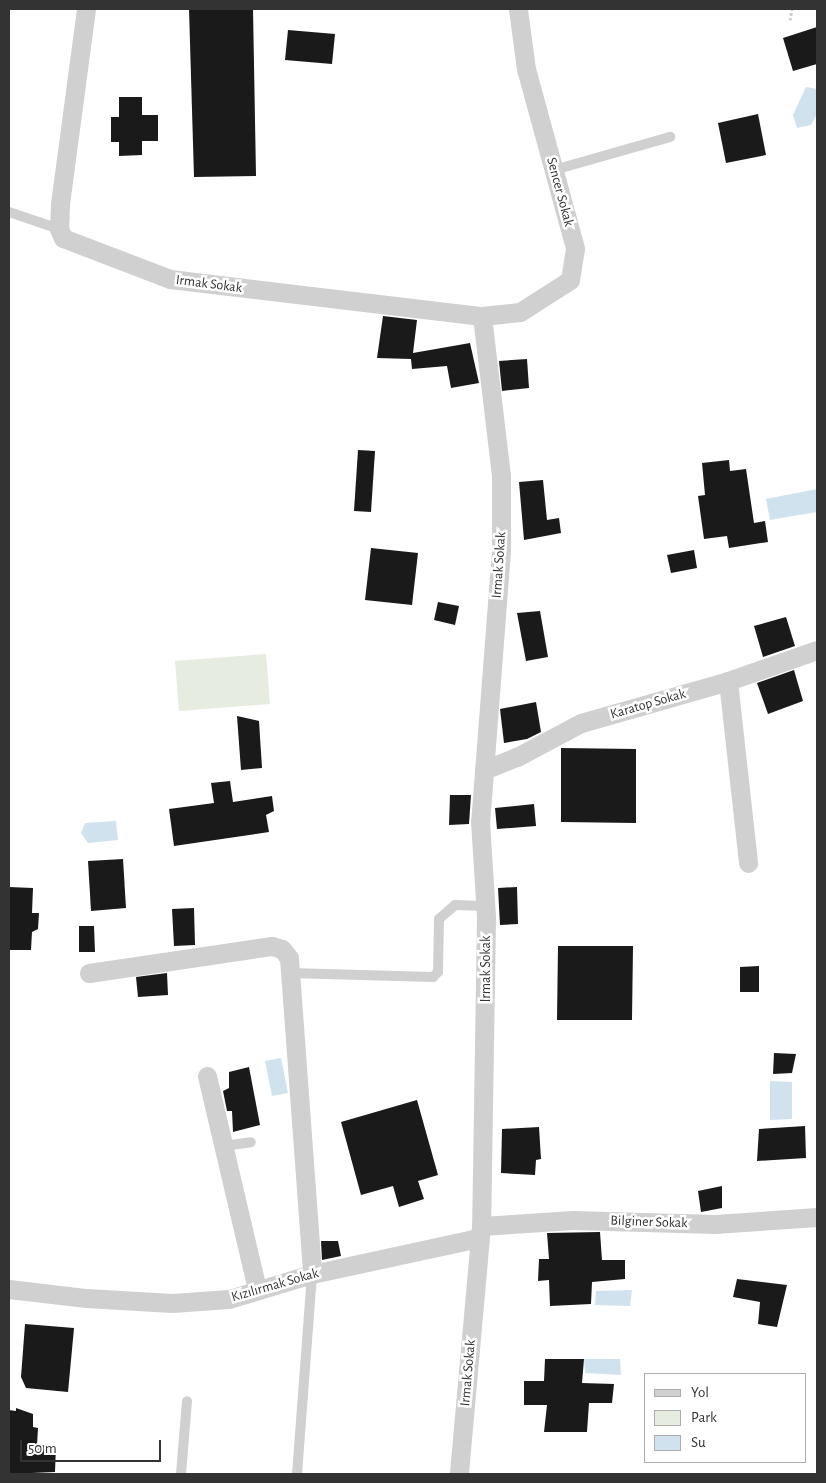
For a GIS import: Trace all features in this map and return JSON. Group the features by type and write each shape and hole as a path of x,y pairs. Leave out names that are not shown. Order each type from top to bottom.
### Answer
{"street":[{"path":"59,229 86,9"},
{"name":"Sencer Sokak","path":"482,316 520,312 570,280 575,248 526,69 518,9"},
{"name":"Irmak Sokak","path":"59,229 63,238 76,245 170,279 482,316 501,476 501,551 480,821 486,906 480,1232 459,1474"},
{"name":"Karatop Sokak","path":"484,770 517,757 581,723 728,681 817,650"},
{"path":"728,681 748,862"},
{"path":"90,973 272,946 282,948 289,958 312,1274"},
{"path":"207,1076 257,1290"},
{"name":"Bilginer Sokak","path":"480,1232 572,1220 715,1224 817,1217"},
{"name":"Kızılırmak Sokak","path":"9,1290 86,1298 172,1303 229,1299 312,1274 480,1232"}],"lane":[{"path":"554,170 670,138"},
{"path":"9,212 59,229"},
{"path":"290,973 433,977 438,972 439,919 455,905 486,906"},
{"path":"224,1146 251,1142"},
{"path":"297,1474 312,1274"},
{"path":"181,1474 187,1401"}],"path":[{"path":"790,20 792,9"}],"green space":[{"path":"266,654 270,704 179,711 175,661"}],"water":[{"path":"806,87 817,89 817,114 811,125 797,128 793,115"},
{"path":"817,489 817,512 770,520 766,499"},
{"path":"116,821 118,840 88,843 81,833 85,823"},
{"path":"281,1058 288,1093 272,1096 265,1061"},
{"path":"770,1081 792,1082 792,1119 770,1120"},
{"path":"632,1290 630,1306 595,1305 596,1291"},
{"path":"584,1359 620,1359 621,1375 585,1373"}],"building":[{"path":"189,9 253,9 256,176 194,177"},
{"path":"817,27 817,64 793,71 783,38"},
{"path":"288,30 335,34 332,64 285,60"},
{"path":"119,97 142,97 142,115 158,115 158,141 142,141 142,155 119,156 119,142 111,142 111,117 119,117"},
{"path":"758,114 766,155 726,163 718,123"},
{"path":"383,316 417,320 413,353 470,343 479,383 451,388 447,366 412,369 411,359 377,358"},
{"path":"527,359 529,388 502,391 499,361"},
{"path":"358,450 375,451 371,512 354,511"},
{"path":"729,460 730,471 746,469 754,523 765,521 768,542 729,548 727,536 704,539 698,496 705,495 702,463"},
{"path":"543,480 547,520 559,518 561,533 524,540 519,482"},
{"path":"371,548 418,553 412,605 365,600"},
{"path":"694,550 697,568 671,573 667,555"},
{"path":"438,602 459,606 455,625 434,620"},
{"path":"540,611 548,657 526,661 517,613"},
{"path":"786,617 795,646 763,657 754,626"},
{"path":"794,670 803,701 768,714 757,683"},
{"path":"536,702 541,732 527,739 504,743 500,709"},
{"path":"237,716 259,721 262,768 241,770"},
{"path":"561,748 636,749 636,823 561,822"},
{"path":"230,781 233,802 272,796 274,811 266,815 269,832 174,846 169,809 214,803 211,783"},
{"path":"450,795 471,795 469,824 449,825"},
{"path":"534,804 536,826 497,829 495,808"},
{"path":"123,859 126,908 91,911 88,861"},
{"path":"9,887 33,888 32,913 39,913 38,929 32,932 31,950 9,950"},
{"path":"517,887 518,924 500,925 498,888"},
{"path":"194,908 195,945 174,946 172,909"},
{"path":"79,926 94,926 95,952 79,952"},
{"path":"558,946 633,946 632,1020 557,1020"},
{"path":"759,966 759,992 740,992 740,967"},
{"path":"167,973 168,995 138,997 136,977"},
{"path":"774,1053 796,1054 792,1073 773,1074"},
{"path":"249,1067 260,1125 233,1132 232,1111 227,1111 223,1091 229,1088 229,1072"},
{"path":"417,1100 438,1175 418,1181 424,1199 399,1207 393,1186 361,1195 341,1122"},
{"path":"805,1126 806,1158 757,1161 759,1129"},
{"path":"539,1127 541,1159 536,1160 535,1175 501,1173 502,1129"},
{"path":"722,1186 722,1208 701,1212 698,1191"},
{"path":"600,1232 602,1260 625,1260 625,1279 592,1282 591,1304 550,1306 549,1280 538,1281 539,1259 549,1259 547,1233"},
{"path":"321,1241 338,1241 341,1256 322,1260"},
{"path":"737,1279 787,1285 777,1327 758,1324 760,1302 733,1297"},
{"path":"25,1324 74,1328 68,1392 26,1388 21,1377"},
{"path":"545,1359 584,1359 582,1383 614,1384 612,1403 589,1403 587,1432 544,1432 547,1405 524,1405 524,1381 544,1381"},
{"path":"16,1408 33,1414 33,1427 38,1428 37,1445 56,1446 55,1472 9,1474 9,1410 16,1411"}]}
